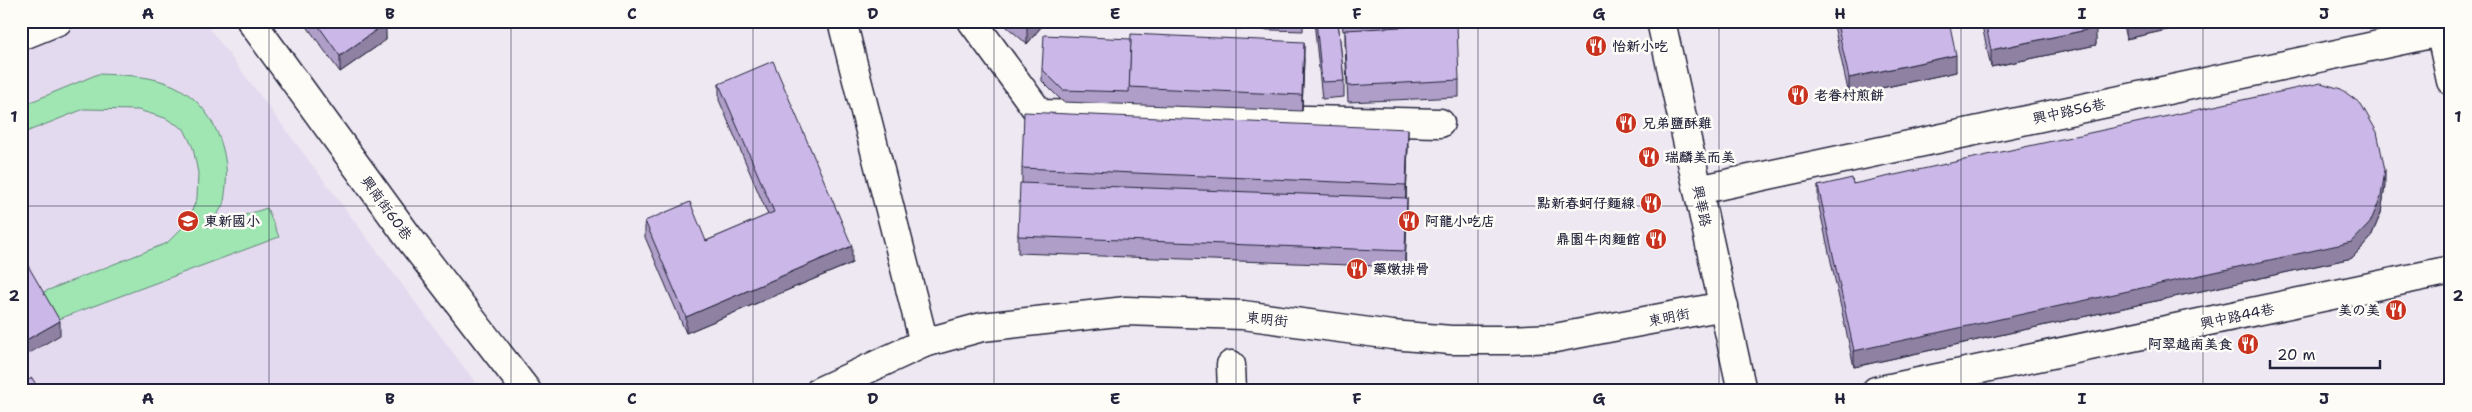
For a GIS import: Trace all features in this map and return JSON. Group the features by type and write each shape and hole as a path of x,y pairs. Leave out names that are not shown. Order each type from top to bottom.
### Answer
{"street":[{"path":"21,36 58,21"},
{"name":"興南街60巷","path":"251,21 412,242 527,391"},
{"path":"842,21 924,343"},
{"path":"972,21 1040,114 1440,123"},
{"name":"興華路","path":"1661,21 1742,391"},
{"path":"2439,27 2451,81"},
{"name":"興中路56巷","path":"1698,190 2439,27"},
{"name":"興中路44巷","path":"1876,391 2451,270"},
{"name":"東明街","path":"820,391 924,343 982,327 1126,311 1243,315 1392,335 1450,340 1555,338 1724,306"}],"shaded area":[{"name":"東新國小","path":"68,21 204,21 482,391 21,391 21,51"}],"green space":[{"path":"98,74 159,80 181,90 194,99 205,111 220,139 226,170 223,205 207,227 267,208 279,237 21,333 21,301 167,243 187,223 197,198 198,173 193,148 184,129 165,118 138,110 84,109 21,134 21,106"}],"building":[{"path":"315,21 385,21 386,23 340,56"},
{"path":"1020,21 1032,21 1027,27"},
{"path":"1316,21 1338,21 1344,81 1322,82"},
{"path":"1837,21 1873,21 1838,28"},
{"path":"1873,21 1949,21 1956,55 1849,78 1838,28"},
{"path":"1985,21 2095,21 2096,28 1991,50"},
{"path":"1457,24 1459,80 1348,86 1345,30"},
{"path":"1131,34 1304,42 1302,95 1129,87"},
{"path":"1044,35 1131,39 1129,92 1063,90 1042,69"},
{"path":"773,61 852,246 686,317 645,221 690,202 706,241 774,212 719,84"},
{"path":"2321,83 2341,89 2361,104 2377,132 2385,170 2381,197 2370,223 2352,242 1854,351 1818,186 1852,178 1853,184"},
{"path":"1024,112 1408,129 1406,185 1022,168"},
{"path":"1020,183 1407,198 1405,251 1018,236"},
{"path":"27,264 60,321 21,343 21,268"},
{"path":"32,378 40,391 21,391 21,384"}],"place":[{"name":"怡新小吃","path":"1596,46"},
{"name":"老眷村煎餅","path":"1798,95"},
{"name":"兄弟鹽酥雞","path":"1626,123"},
{"name":"瑞麟美而美","path":"1649,157"},
{"name":"點新春蚵仔麵線","path":"1651,203"},
{"name":"東新國小","path":"188,221"},
{"name":"阿龍小吃店","path":"1409,221"},
{"name":"鼎園牛肉麵館","path":"1656,239"},
{"name":"藥燉排骨","path":"1357,269"},
{"name":"美の美","path":"2396,310"},
{"name":"阿翠越南美食","path":"2248,344"}]}
